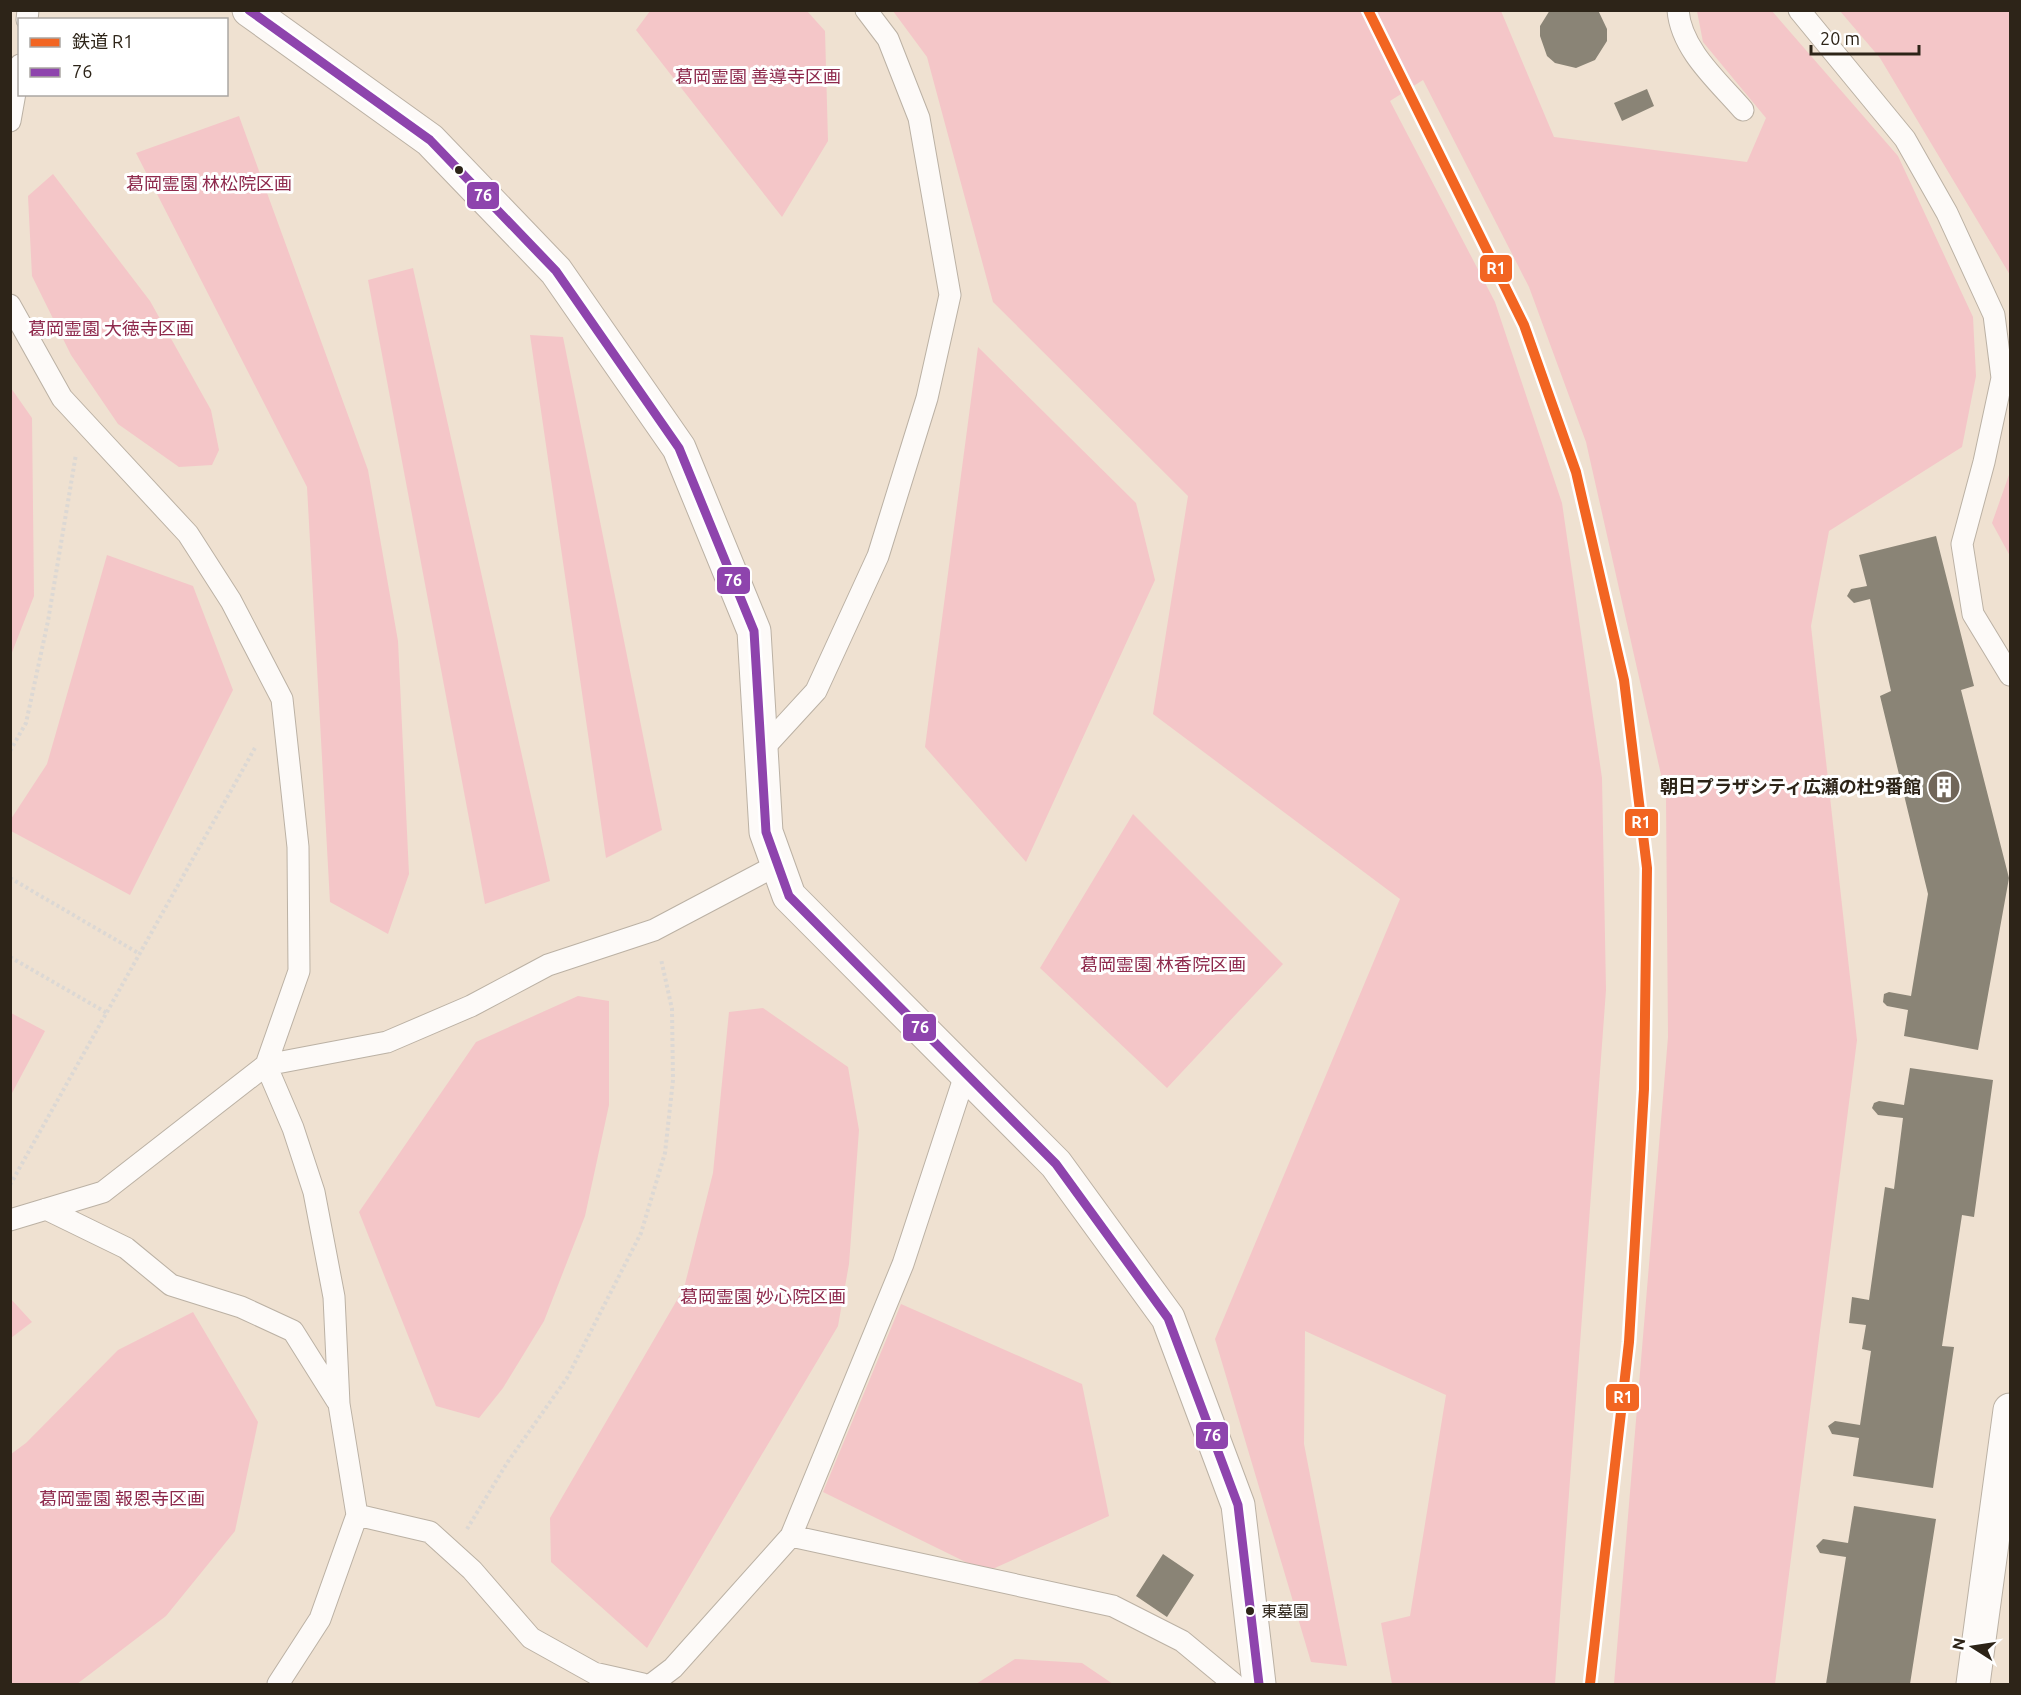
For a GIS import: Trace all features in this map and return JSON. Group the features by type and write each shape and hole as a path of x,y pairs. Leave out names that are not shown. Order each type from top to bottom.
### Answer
{"street":[{"path":"249,10 430,140 556,271 679,448 754,631 766,832 789,896 1056,1164 1168,1318 1238,1505 1259,1684"},
{"path":"1973,1684 2010,1410"}],"lane":[{"path":"761,751 816,691 878,556 927,398 950,295 920,118 888,39 866,10"},
{"path":"1678,10 1693,52 1743,110"},
{"path":"1799,10 1905,140 1947,213 1994,315 2002,378 1984,462 1962,543 1973,614 2010,675"},
{"path":"10,121 18,76"},
{"path":"10,305 62,398 188,534 231,601 282,699 298,847 299,971 266,1065 293,1128 314,1192 334,1296 339,1404 357,1515 320,1619 279,1684"},
{"path":"10,1220 103,1192 266,1065 387,1042 471,1006 548,965 654,930 777,865"},
{"path":"652,1684 673,1668 791,1536 903,1264 965,1075"},
{"path":"46,1209 126,1248 171,1285 241,1307 293,1330 339,1404"},
{"path":"357,1515 430,1532 472,1570 531,1638 594,1673 643,1684"},
{"path":"791,1536 1113,1606 1182,1641 1234,1684"}],"path":[{"path":"10,751 26,723 29,712 50,610 81,418"},
{"path":"10,1185 282,699"},
{"path":"10,878 140,954"},
{"path":"453,1552 507,1463 567,1378 641,1233 664,1153 673,1080 672,1010 654,930"},
{"path":"10,957 107,1013"}],"green space":[{"name":"葛岡霊園 善導寺区画","path":"650,11 807,11 825,31 828,141 782,217 636,30"},
{"path":"893,11 1501,11 1554,137 1747,162 1766,118 1703,42 1697,11 1772,11 1898,156 1973,317 1976,376 1962,447 1829,531 1811,626 1857,1040 1775,1684 1614,1684 1668,1037 1666,797 1586,442 1529,287 1423,80 1390,101 1495,302 1562,503 1602,778 1606,990 1555,1684 1392,1684 1381,1623 1410,1616 1446,1395 1305,1331 1304,1444 1347,1666 1311,1662 1215,1339 1400,899 1153,714 1188,496 993,302 927,57"},
{"path":"1840,11 2010,11 2010,275 1880,58"},
{"name":"葛岡霊園 林松院区画","path":"239,116 368,470 398,641 409,874 388,934 330,902 307,487 136,153"},
{"name":"葛岡霊園 大徳寺区画","path":"53,174 150,301 211,410 219,450 212,465 179,467 118,424 71,355 32,276 28,196"},
{"path":"413,268 550,881 485,904 368,280"},
{"path":"530,335 563,337 662,830 606,858"},
{"path":"978,347 1136,503 1155,580 1026,862 925,747"},
{"path":"11,388 32,418 34,596 11,655"},
{"path":"2010,472 2010,556 1992,523"},
{"path":"107,555 193,586 233,690 130,895 11,831 11,819 47,764"},
{"name":"葛岡霊園 林香院区画","path":"1133,814 1283,964 1167,1088 1040,968"},
{"path":"578,996 609,1001 609,1105 585,1216 544,1321 503,1388 479,1418 436,1406 359,1212 476,1042"},
{"name":"葛岡霊園 妙心院区画","path":"763,1008 848,1067 859,1130 849,1264 838,1326 647,1648 551,1562 550,1518 684,1288 713,1173 729,1012"},
{"path":"11,1013 45,1031 11,1095"},
{"path":"10,1298 32,1322 11,1338 10,1338"},
{"name":"葛岡霊園 妙心院区画","path":"901,1304 1082,1384 1109,1516 986,1572 823,1492"},
{"name":"葛岡霊園 報恩寺区画","path":"193,1312 258,1422 235,1531 166,1616 77,1684 11,1684 11,1454 26,1443 118,1350"},
{"path":"1015,1659 1082,1663 1113,1684 976,1684"}],"building":[{"path":"1550,10 1598,10 1607,29 1607,41 1595,60 1576,68 1555,63 1547,56 1540,36 1540,26"},
{"path":"1647,89 1654,106 1622,121 1614,103"},
{"name":"朝日プラザシティ広瀬の杜9番館","path":"1936,536 1974,686 1961,690 2009,878 1978,1050 1904,1036 1908,1010 1887,1006 1883,1002 1884,994 1889,992 1911,996 1928,894 1880,696 1891,691 1870,599 1854,603 1847,596 1851,589 1867,586 1859,555"},
{"path":"1910,1068 1993,1080 1974,1217 1962,1215 1942,1346 1954,1347 1933,1488 1853,1476 1859,1438 1832,1434 1828,1426 1835,1421 1860,1425 1871,1351 1862,1349 1866,1325 1849,1323 1852,1297 1869,1300 1885,1187 1894,1189 1903,1118 1878,1115 1872,1108 1874,1103 1879,1101 1904,1105"},
{"path":"1854,1506 1936,1519 1910,1684 1826,1684 1846,1557 1820,1553 1816,1546 1823,1539 1848,1543"},
{"path":"1163,1554 1194,1575 1167,1617 1136,1596"}],"rail line":[{"name":"R1","path":"1368,10 1524,325 1576,472 1624,680 1647,868 1644,1089 1629,1342 1590,1684"}],"transit line":[{"name":"76","path":"249,10 430,140 556,271 679,448 754,631 766,832 789,896 1056,1164 1168,1318 1238,1505 1259,1684"}],"place":[{"name":"朝日プラザシティ広瀬の杜9番館","path":"1944,787"},
{"name":"東墓園","path":"1250,1611"}]}
